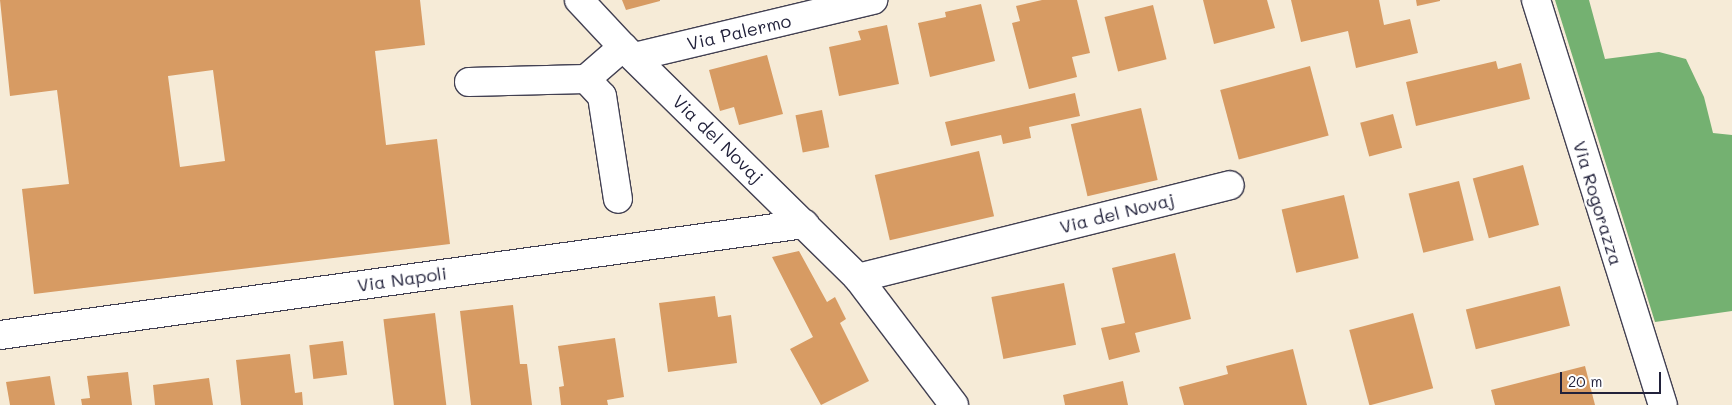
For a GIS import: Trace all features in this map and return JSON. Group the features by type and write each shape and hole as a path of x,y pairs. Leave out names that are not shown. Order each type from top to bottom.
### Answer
{"street":[{"name":"Via del Novaj","path":"579,0 629,52 858,278 954,405"},
{"name":"Via Palermo","path":"629,52 873,0"},
{"name":"Via Rogorazza","path":"1536,0 1663,405"},
{"path":"469,82 586,79 629,52"},
{"path":"586,79 602,96 618,199"},
{"name":"Via del Novaj","path":"858,278 1230,185"},
{"name":"Via Napoli","path":"0,335 804,224"}],"green space":[{"path":"1555,0 1589,0 1605,59 1659,52 1686,59 1704,97 1713,133 1732,135 1732,311 1655,322"}],"building":[{"path":"0,0 420,0 425,45 375,51 386,145 437,139 450,244 34,294 22,189 69,184 57,90 10,96","holes":["213,70 225,161 180,167 168,76"]},
{"path":"622,0 660,0 660,1 626,10"},
{"path":"1042,0 1077,0 1090,53 1072,57 1077,77 1029,89 1012,23 1020,21 1016,6"},
{"path":"1203,0 1267,0 1275,28 1214,44"},
{"path":"1291,0 1379,0 1384,25 1410,19 1418,53 1356,68 1348,31 1301,42"},
{"path":"1416,0 1440,0 1440,1 1417,6"},
{"path":"981,4 995,61 930,77 918,23 946,17 945,12"},
{"path":"1153,5 1167,59 1118,71 1104,17"},
{"path":"887,25 899,84 839,96 829,47 861,40 858,31"},
{"path":"767,55 783,114 739,125 734,107 720,111 709,70"},
{"path":"1496,61 1498,69 1521,63 1530,99 1416,126 1406,82"},
{"path":"1310,66 1329,136 1239,160 1220,90"},
{"path":"1075,93 1080,116 1029,127 1031,138 1003,144 1001,135 951,146 945,122"},
{"path":"1141,108 1158,180 1087,196 1071,124"},
{"path":"822,110 829,147 803,152 795,115"},
{"path":"1393,114 1402,148 1369,157 1360,123"},
{"path":"979,151 994,216 890,240 875,175"},
{"path":"1523,165 1539,225 1489,238 1473,178"},
{"path":"1459,181 1474,240 1423,253 1409,194"},
{"path":"1344,195 1359,258 1296,273 1282,209"},
{"path":"799,251 827,302 835,297 846,319 840,323 869,381 821,405 790,349 813,337 772,257"},
{"path":"1175,253 1191,319 1135,333 1140,352 1109,360 1101,328 1125,323 1112,268"},
{"path":"1064,283 1076,345 1003,359 991,297"},
{"path":"1560,286 1570,326 1476,349 1466,309"},
{"path":"715,296 718,317 731,315 737,363 668,372 659,303"},
{"path":"513,305 520,364 527,364 532,405 471,405 460,311"},
{"path":"435,313 446,405 394,405 383,319"},
{"path":"1413,313 1433,388 1369,405 1349,330"},
{"path":"615,338 624,397 607,400 608,405 561,405 559,387 564,386 558,346"},
{"path":"343,341 347,375 313,379 309,345"},
{"path":"1293,349 1307,405 1184,405 1179,387 1228,374 1226,366"},
{"path":"290,354 295,393 302,392 303,405 241,405 236,360"},
{"path":"1585,366 1595,405 1495,405 1491,390"},
{"path":"128,372 132,405 82,405 81,399 90,398 87,376"},
{"path":"50,376 55,405 10,405 6,382"},
{"path":"209,378 213,405 155,405 153,385"},
{"path":"1123,381 1128,405 1065,405 1063,395"}]}
